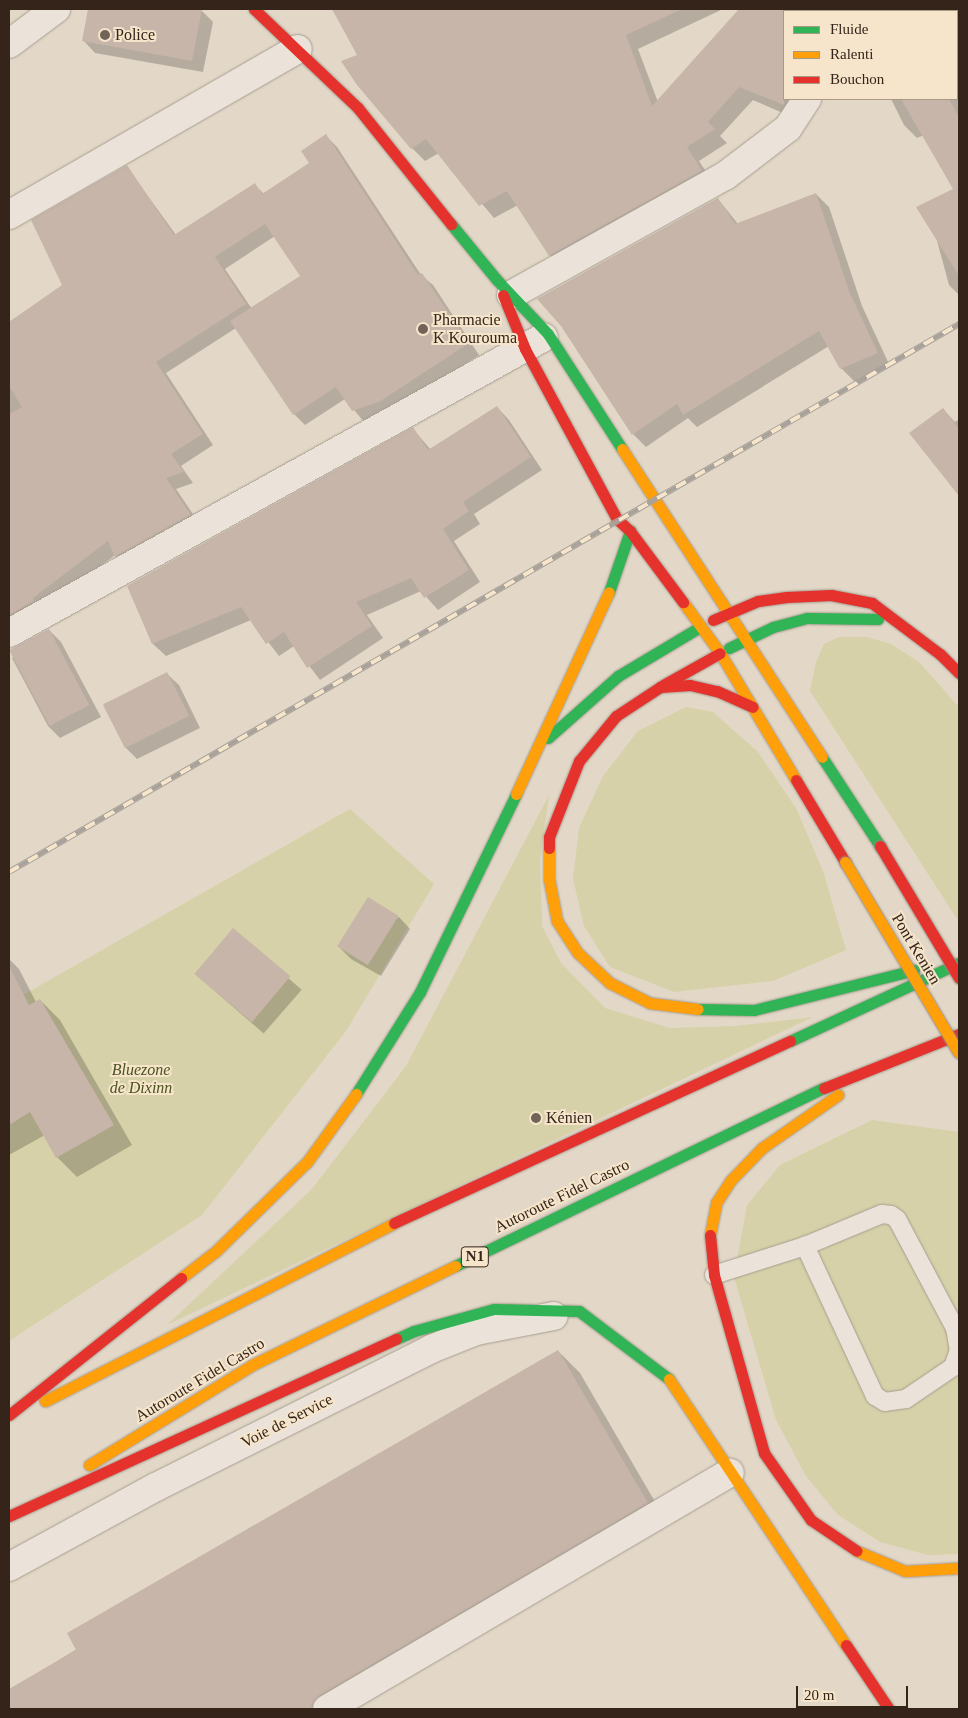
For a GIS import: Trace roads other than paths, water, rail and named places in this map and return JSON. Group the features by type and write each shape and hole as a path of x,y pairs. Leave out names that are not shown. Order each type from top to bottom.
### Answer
{"main road":[{"path":"254,9 358,108 504,287"},
{"name":"Pont Kenien","path":"504,287 548,334 880,846 959,978"},
{"name":"Pont Kenien","path":"504,287 524,349 617,519 630,531 720,653 959,1053"},
{"path":"9,1415 216,1251 307,1162 359,1089 420,992 539,746 602,608 630,531"},
{"path":"539,746 618,676 700,627 758,601 831,595 872,603 940,654 959,673"},
{"path":"894,621 839,616 807,618 772,627 746,639 660,687 616,716 579,761 549,837 549,879 557,921 578,954 610,983 650,1003 703,1010 754,1010 959,959"},
{"path":"660,687 690,685 717,691 753,707"},
{"path":"9,1420 374,1232 959,963"},
{"name":"Autoroute Fidel Castro","path":"9,1516 252,1365 806,1096 959,1034"},
{"path":"878,1067 762,1148 731,1180 716,1203 709,1239 714,1275 764,1452 811,1520 862,1555 905,1571 959,1568"},
{"path":"9,1516 414,1331 494,1309 579,1311 674,1383 730,1472 889,1709"}],"street":[{"path":"9,44 56,9"},
{"path":"9,215 298,49"},
{"path":"504,287 725,176 788,128 806,100"},
{"path":"9,633 548,334"},
{"name":"Voie de Service","path":"9,1567 156,1487 431,1349 476,1331 579,1311"},
{"path":"327,1709 730,1472"}],"lane":[{"path":"714,1275 805,1246 882,1214 897,1219 955,1328 959,1350 953,1367 906,1399 885,1402 876,1396 805,1246"}],"railway":[{"path":"9,872 959,324"}],"place":[{"name":"Police","path":"105,35"},
{"name":"Pharmacie K Kourouma","path":"423,329"},
{"name":"Kénien","path":"536,1118"}],"park label":[{"name":"Bluezone de Dixinn","path":"141,1079"}]}
